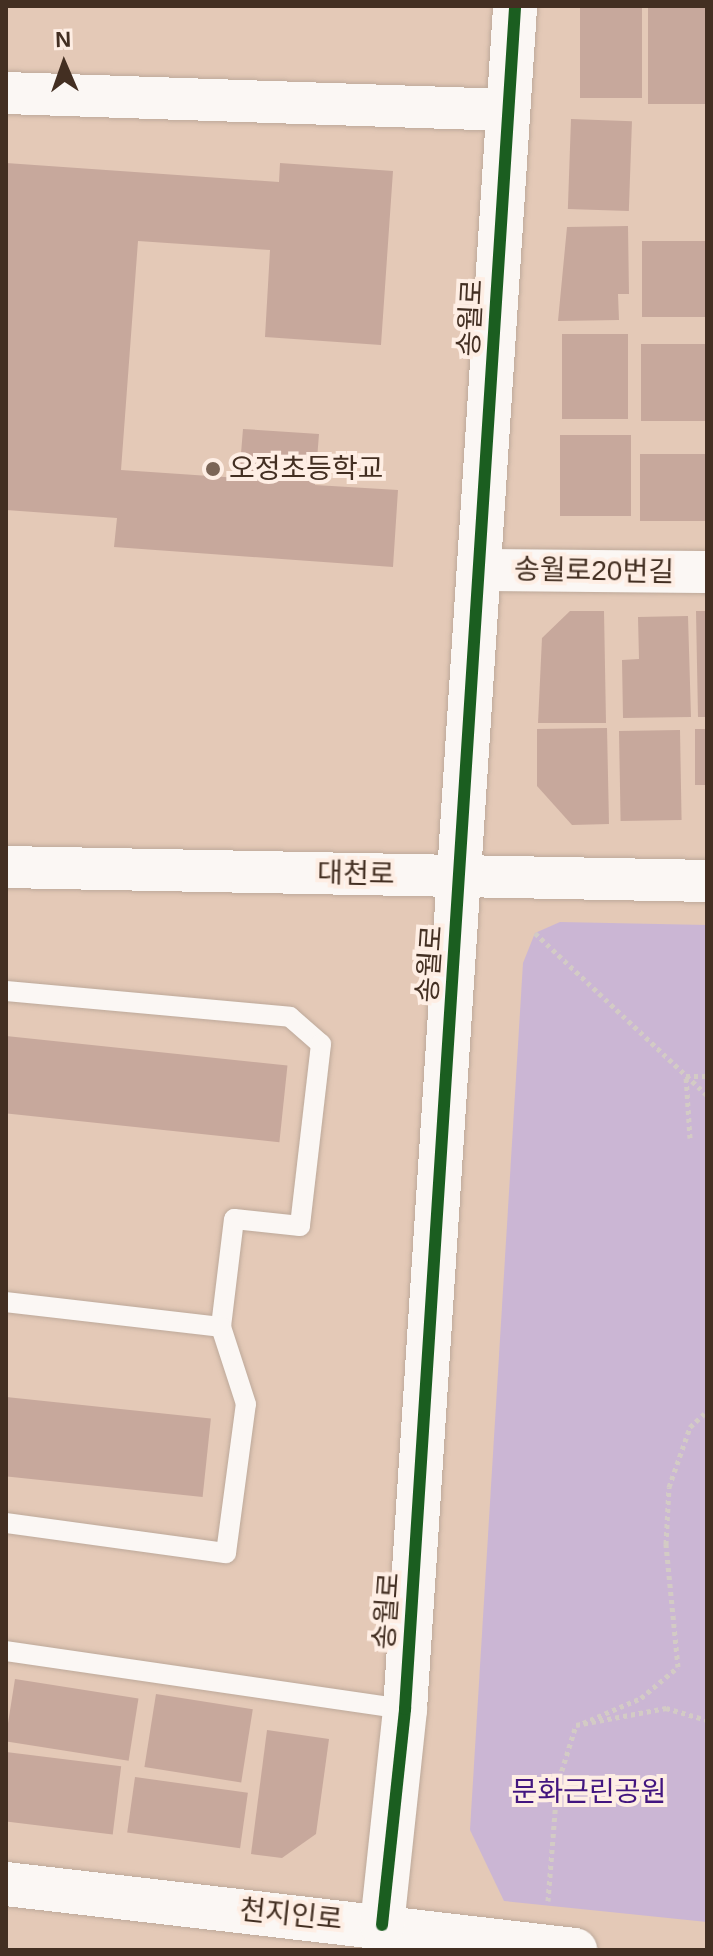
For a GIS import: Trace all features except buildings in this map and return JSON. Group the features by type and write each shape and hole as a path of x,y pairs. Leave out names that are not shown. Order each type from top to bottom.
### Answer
{"street":[{"name":"송월로","path":"382,1925 405,1709 482,570 515,6"},
{"path":"6,93 507,110"},
{"name":"송월로20번길","path":"482,570 707,572"},
{"name":"대천로","path":"6,867 707,881"},
{"name":"천지인로","path":"6,1884 382,1925 575,1950"}],"lane":[{"path":"6,991 290,1017 321,1044 300,1226 234,1219 221,1327 246,1404 226,1553 6,1523"},
{"path":"6,1302 221,1327"},
{"path":"6,1651 405,1709"}],"path":[{"path":"535,933 707,1095"},
{"path":"686,1076 707,1076"},
{"path":"686,1076 690,1138"},
{"path":"547,1906 557,1786 583,1723 641,1698 678,1667 666,1544 669,1487 690,1427 707,1411"},
{"path":"583,1723 666,1708 707,1720"}],"green space":[{"name":"문화근린공원","path":"560,922 707,925 707,1922 504,1901 470,1830 523,963 535,933"}],"cycle path":[{"path":"382,1925 405,1709 515,6"}],"place":[{"name":"오정초등학교","path":"213,469"}]}
